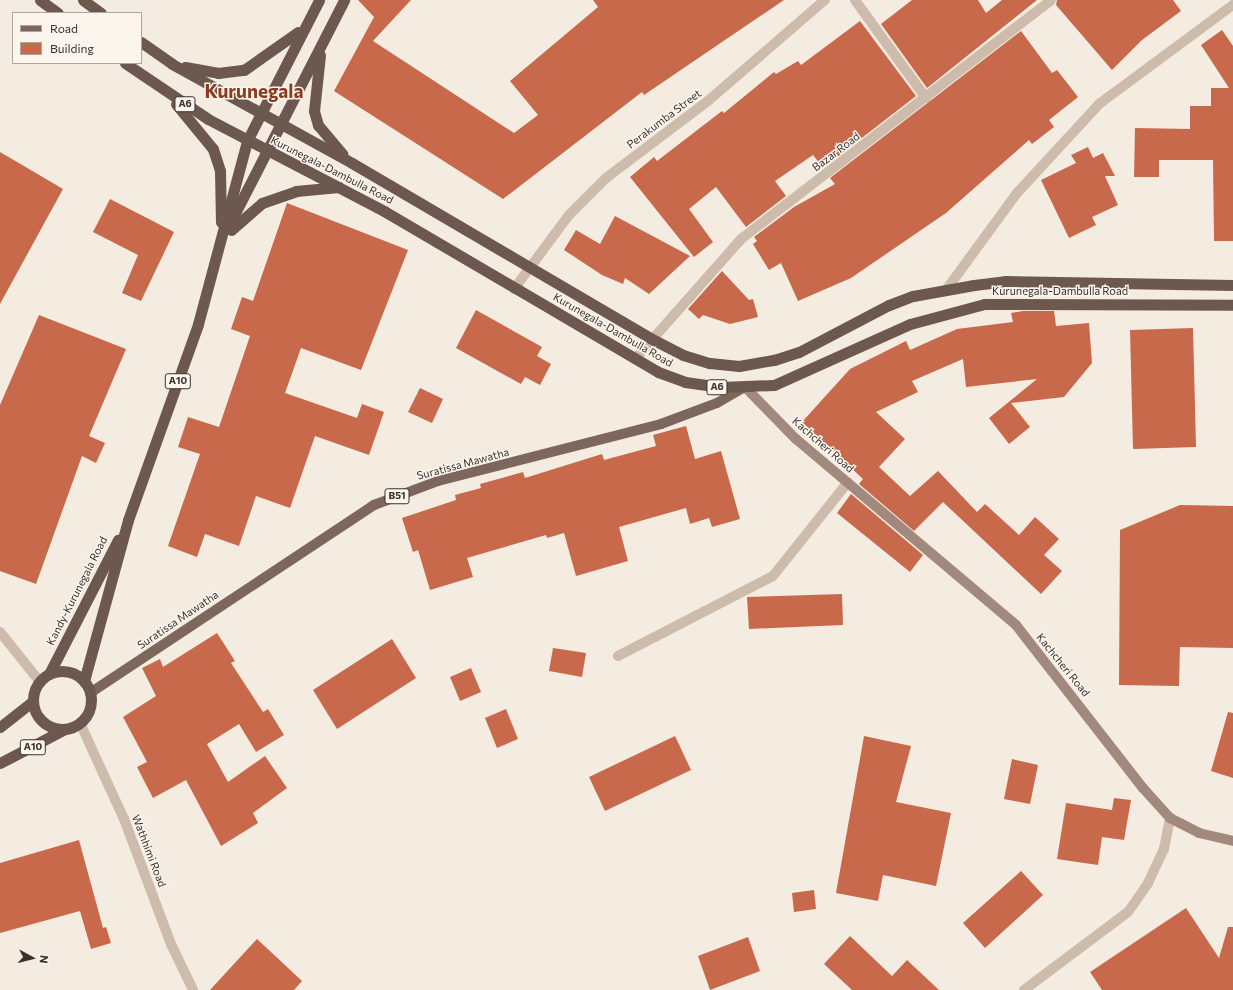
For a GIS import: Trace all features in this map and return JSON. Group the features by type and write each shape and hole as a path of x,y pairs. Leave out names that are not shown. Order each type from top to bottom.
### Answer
{"highway":[{"path":"40,0 57,12"},
{"path":"83,0 100,12"},
{"name":"A10","path":"247,140 303,28 319,0"},
{"name":"A10","path":"269,152 324,35 344,0"},
{"path":"172,64 218,73 244,70 274,52 303,28"},
{"path":"324,35 315,77 314,111 326,136 352,162"},
{"name":"A6","path":"142,43 172,64 261,113"},
{"name":"A6","path":"126,64 162,89 247,140"},
{"path":"162,89 196,125 213,149 221,183 220,241"},
{"name":"Kurunegala-Dambulla Road","path":"261,113 352,162 650,338 683,355 710,362 757,364 799,352 889,305 946,290 1005,281 1233,285"},
{"name":"Kurunegala-Dambulla Road","path":"247,140 339,187 635,359 685,382 761,388 790,380 910,324 984,304 1233,305"},
{"name":"Kandy-Kurunegala Road","path":"84,681 128,520 198,324 247,140"},
{"name":"Kandy-Kurunegala Road","path":"220,241 269,152"},
{"path":"220,241 262,203 296,191 339,187"},
{"name":"Kandy-Kurunegala Road","path":"49,674 128,520"},
{"path":"0,727 33,701 40,682 49,674 68,671 84,681 90,693 89,709 80,723 65,729 43,722 33,701"},
{"name":"A10","path":"0,763 65,729"}],"main road":[{"name":"Kachcheri Road","path":"745,387 796,439 1016,625 1143,788 1170,818 1199,834 1233,841"},
{"name":"Suratissa Mawatha","path":"90,693 374,505 438,481 661,424 716,403 745,387"}],"street":[{"name":"Perakumba Street","path":"514,289 569,215 606,178 708,100 824,0"},
{"path":"855,0 926,98"},
{"name":"Bazar Road","path":"635,359 650,338 741,239 926,98 1051,0"},
{"path":"946,290 1017,193 1099,104 1233,5"},
{"path":"618,656 773,576 848,482"},
{"path":"0,632 40,682"},
{"name":"Wathhimi Road","path":"80,723 124,819 171,944 192,990"},
{"path":"1024,990 1128,912 1148,883 1164,849 1170,818"}],"building":[{"path":"358,0 411,0 373,41 514,133 538,115 510,81 598,7 593,0 784,0 644,95 642,92 503,199 334,91 374,17"},
{"path":"912,0 978,0 986,13 1002,0 1037,0 927,88 881,24"},
{"path":"1057,0 1173,0 1181,11 1142,40 1112,70 1056,5"},
{"path":"860,21 916,96 823,168 813,155 775,181 786,196 746,227 716,187 689,209 713,242 694,257 630,177 654,157 657,161 722,111 724,113 774,72 776,74 798,61 801,65"},
{"path":"1222,30 1233,46 1233,241 1214,241 1213,160 1159,160 1159,177 1134,177 1135,128 1190,129 1190,106 1211,106 1211,88 1229,88 1201,45"},
{"path":"1021,31 1052,73 1057,70 1078,97 1049,120 1054,127 1032,144 1029,140 946,213 851,278 798,301 781,263 769,270 753,244 757,241 754,237 794,207 835,184 830,178"},
{"path":"1088,147 1093,158 1103,153 1115,176 1105,176 1118,205 1092,217 1096,225 1069,238 1041,180 1076,163 1071,155"},
{"path":"0,152 63,189 0,304"},
{"path":"110,199 174,232 141,301 122,293 138,255 93,232"},
{"path":"287,203 408,250 361,370 301,348 285,393 357,418 362,404 384,412 369,455 315,436 290,508 256,496 239,546 205,534 197,557 168,546 200,454 178,447 188,417 219,427 250,336 231,329 242,297 253,301"},
{"path":"615,216 690,256 649,294 625,278 623,284 602,275 564,250 576,230 600,244"},
{"path":"722,271 749,300 753,299 758,317 730,324 703,315 699,319 688,309"},
{"path":"476,310 542,347 537,356 551,364 540,385 525,377 521,384 456,348"},
{"path":"1023,311 1054,311 1056,326 1089,323 1092,363 1064,397 1011,403 1030,427 1009,444 989,418 1037,379 966,387 963,359 912,381 918,392 876,412 905,439 879,467 910,496 938,471 977,512 985,504 1019,535 1035,517 1059,539 1044,555 1062,571 1041,594 943,502 914,531 859,484 863,479 802,422 850,369 906,341 910,350 957,329 1013,322 1011,313"},
{"path":"39,315 126,349 89,436 105,443 96,463 82,456 36,584 0,571 0,405"},
{"path":"1193,328 1196,447 1133,449 1130,330"},
{"path":"420,388 443,399 432,423 408,412"},
{"path":"686,426 695,459 721,451 740,519 712,527 709,518 690,524 686,508 619,527 628,561 576,576 564,533 547,538 546,535 467,558 473,577 430,590 418,550 413,552 402,518 456,500 455,495 481,488 480,484 523,472 525,478 602,454 604,460 656,446 653,435"},
{"path":"851,494 923,555 910,572 837,513"},
{"path":"1180,505 1233,506 1233,648 1180,647 1179,686 1119,685 1120,530"},
{"path":"842,594 843,625 749,629 747,597"},
{"path":"217,633 235,661 231,663 263,712 268,709 284,735 256,752 239,724 207,744 228,782 265,756 287,788 253,813 258,823 221,846 186,780 153,798 137,767 147,762 123,717 156,696 142,668 160,659 163,667"},
{"path":"392,639 416,678 337,729 313,690"},
{"path":"553,648 586,653 582,677 549,671"},
{"path":"471,668 481,692 460,701 450,677"},
{"path":"506,709 518,739 497,748 485,718"},
{"path":"1228,712 1233,713 1233,778 1211,771"},
{"path":"675,736 691,770 605,811 589,777"},
{"path":"864,736 911,746 896,802 951,813 936,886 883,875 878,901 836,893"},
{"path":"1012,759 1038,765 1030,804 1004,799"},
{"path":"1114,798 1131,800 1124,840 1102,837 1098,865 1057,859 1066,803 1112,810"},
{"path":"79,840 103,928 106,927 111,943 91,949 80,911 0,933 0,863"},
{"path":"1021,871 1043,895 985,948 963,923"},
{"path":"814,890 816,909 794,912 792,893"},
{"path":"1186,908 1219,958 1228,927 1233,927 1233,990 1102,990 1090,972"},
{"path":"850,936 892,976 907,960 939,990 852,990 824,964"},
{"path":"748,937 760,971 710,990 698,956"},
{"path":"257,939 302,981 294,990 210,990"}],"district":[{"name":"Kurunegala","path":"254,91"}]}
